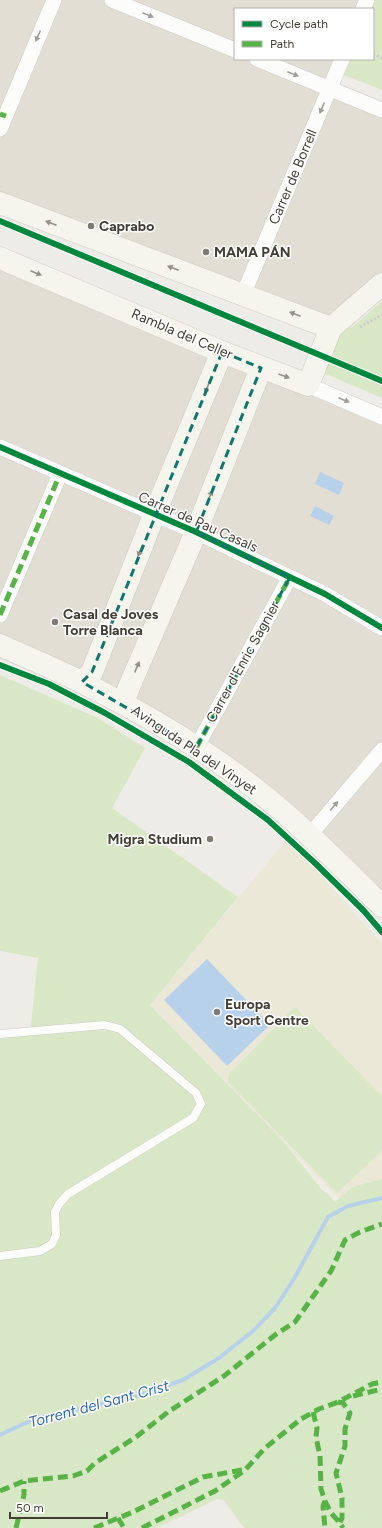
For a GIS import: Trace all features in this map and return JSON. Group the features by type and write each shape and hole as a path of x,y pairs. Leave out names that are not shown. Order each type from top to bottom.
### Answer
{"street":[{"path":"2,120 54,0"},
{"path":"112,0 234,50"},
{"path":"259,60 382,110"},
{"name":"Carrer de Borrell","path":"243,295 342,60"},
{"path":"1,207 331,328"},
{"name":"Rambla del Celler","path":"0,258 222,352 308,385"},
{"path":"382,284 331,328 308,385 382,417"},
{"path":"82,682 92,672 154,515 222,352"},
{"path":"123,703 196,532 261,368"},
{"name":"Carrer de Pau Casals","path":"0,447 196,532 325,594 382,628"},
{"path":"0,615 60,474"},
{"name":"Carrer d'Enric Sagnier","path":"196,748 290,577"},
{"name":"Avinguda Pla del Vinyet","path":"0,646 82,682 123,703 196,748 253,787 309,836 382,906"},
{"path":"309,836 382,750"}],"lane":[{"path":"0,1034 105,1025 120,1028 196,1093 201,1104 194,1118 68,1194 59,1204 55,1212 56,1235 52,1244 40,1251 0,1256"}],"path":[{"path":"355,332 360,327 382,315"}],"highlighted area":[{"path":"222,352 261,368 196,532 290,577 196,748 82,682 92,672"}],"shaded area":[{"path":"0,0 367,0 363,8 234,8 234,60 343,60 330,89 382,110 382,284 331,328 0,203"},
{"path":"0,258 382,417 382,906 253,787 0,646"},
{"path":"287,839 382,944 382,1179 352,1187 339,1199 150,1005"}],"green space":[{"path":"375,0 382,0 382,90 344,75 351,60 374,60 374,8 371,8"},
{"path":"382,301 382,398 321,372 336,335 355,325"},
{"path":"0,675 98,718 145,748 112,808 238,897 150,1005 283,1141 322,1190 335,1202 352,1187 382,1179 382,1528 244,1528 224,1500 217,1499 157,1528 0,1528 0,1034 30,1032 38,958 0,951"},
{"path":"295,1007 382,1096 382,1151 337,1193 228,1082 229,1074"}],"water":[{"path":"320,472 344,483 339,495 315,484"},
{"path":"315,506 334,516 329,525 310,516"},
{"name":"Europa Sport Centre","path":"207,959 270,1025 227,1066 164,1000"}],"waterway":[{"name":"Torrent del Sant Crist","path":"0,1435 34,1419 137,1396 183,1380 219,1358 253,1331 275,1308 294,1279 328,1217 348,1206 382,1198"}],"marked path":[{"path":"0,114 6,116"},
{"path":"0,615 60,474"},
{"path":"196,748 290,577"},
{"path":"0,1491 24,1481 73,1476 87,1471 95,1463 136,1437 168,1412 224,1376 275,1335 295,1322 331,1271 345,1240 360,1232 382,1224"},
{"path":"142,1528 215,1491 245,1470 265,1448 301,1419 372,1384 382,1382"},
{"path":"353,1396 382,1389"},
{"path":"338,1402 343,1403 350,1413 345,1429 345,1446 336,1473 342,1498 342,1518 340,1523"},
{"path":"313,1412 317,1428 316,1437 320,1456 321,1489 331,1513 343,1528"},
{"path":"94,1528 133,1512 203,1477 242,1470"},
{"path":"16,1528 24,1495 24,1481"},
{"path":"325,1501 323,1506 325,1528"},
{"path":"118,1518 124,1528"}],"cycle path":[{"path":"0,221 382,381"},
{"path":"0,447 196,532 325,594 382,628"},
{"path":"0,665 49,684 105,713 189,762 268,820 364,911 382,932"}],"place":[{"name":"Caprabo","path":"91,226"},
{"name":"MAMA PÁN","path":"206,252"},
{"name":"Casal de Joves Torre Blanca","path":"55,622"},
{"name":"Migra Studium","path":"210,839"},
{"name":"Europa Sport Centre","path":"217,1012"}]}
